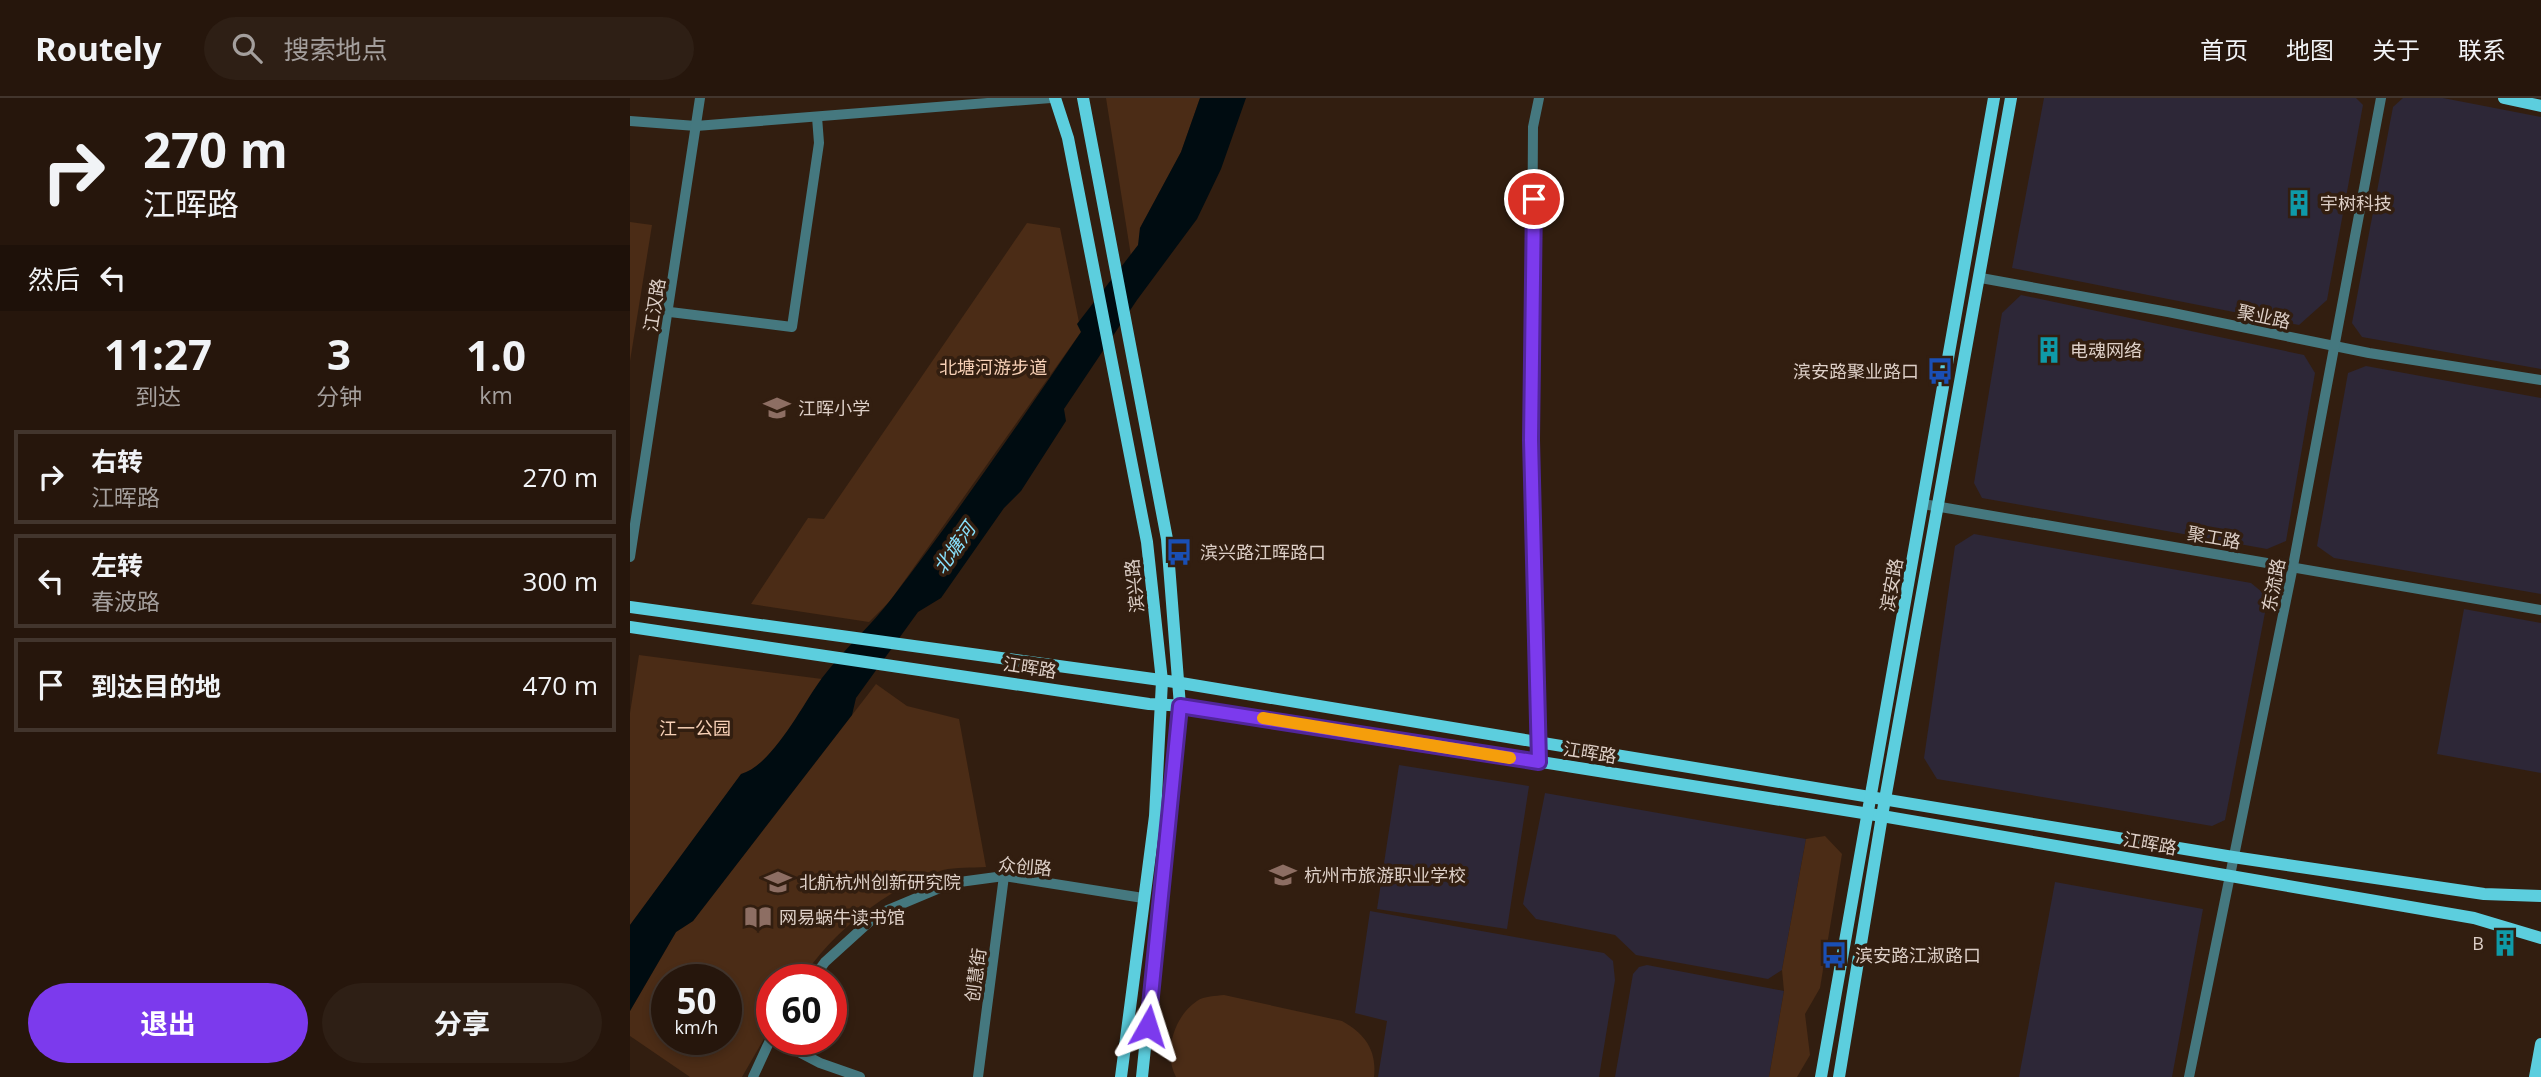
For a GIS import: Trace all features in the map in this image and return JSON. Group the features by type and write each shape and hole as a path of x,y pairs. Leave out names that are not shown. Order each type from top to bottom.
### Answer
{"main road":[{"name":"滨兴路","path":"1053,98 1068,138 1147,542 1162,681 1156,816 1121,1077"},
{"name":"滨兴路","path":"1083,98 1167,539 1175,682 1180,706 1142,1077"},
{"name":"滨安路","path":"1821,1077 1994,98"},
{"name":"滨安路","path":"1839,1077 1882,816 1940,507 2011,98"},
{"path":"2504,98 2541,106"},
{"name":"江晖路","path":"630,607 1175,682 2233,857 2484,894 2541,896"},
{"name":"江晖路","path":"630,627 1180,706 1866,813 2474,918 2541,938"},
{"path":"2535,1077 2541,1044"}],"street":[{"name":"江汉路","path":"630,558 670,312 700,98"},
{"path":"630,121 696,126 1053,98"},
{"path":"1539,98 1534,127 1531,440 1541,743 1539,762"},
{"name":"东流路","path":"2189,1077 2292,566 2381,98"},
{"path":"670,312 792,327 819,143 817,117"},
{"name":"聚业路","path":"1981,278 2334,345 2541,380"},
{"name":"聚工路","path":"1923,504 2541,610"},
{"name":"众创路","path":"824,964 878,914 952,883 1004,876 1143,898"},
{"name":"创慧街","path":"978,1077 1004,876"},
{"path":"753,1077 764,1055"},
{"path":"806,1055 860,1077"}],"shaded area":[{"path":"2044,98 2356,98 2363,105 2327,300 2299,325 2012,268"},
{"path":"2403,98 2443,98 2541,117 2541,369 2362,337 2352,323 2393,107"},
{"path":"2021,295 2304,355 2315,373 2286,541 2267,549 1982,498 1974,483 2002,313"},
{"path":"2366,366 2541,398 2541,594 2334,558 2317,546 2348,373"},
{"path":"1974,534 2251,583 2268,597 2225,820 2212,826 1937,779 1924,758 1955,546"},
{"path":"2464,609 2541,623 2541,773 2437,754"},
{"path":"1399,765 1529,786 1507,929 1377,909"},
{"path":"1545,793 1806,839 1782,970 1768,979 1636,955 1615,935 1536,919 1523,904"},
{"path":"2055,882 2203,909 2172,1077 2019,1077"},
{"path":"1370,911 1604,953 1613,961 1615,980 1599,1077 1378,1077 1387,1021 1355,1013"},
{"path":"1647,965 1784,991 1769,1077 1615,1077 1633,974 1639,967"}],"green space":[{"path":"1106,98 1200,98 1181,152 1140,228 1139,245 1131,256"},
{"path":"630,222 652,225 630,361"},
{"name":"北塘河游步道","path":"1027,223 1060,228 1081,332 890,601 869,622 751,604 808,518 824,519"},
{"name":"江一公园","path":"639,655 822,679 775,748 764,760 741,775 630,925 630,713"},
{"path":"876,684 907,706 959,719 986,867 943,870 902,888 845,929 813,964 756,964 756,1053 742,1077 690,1077 658,1055 742,1055 742,964 657,964 676,932 693,921"},
{"path":"1825,836 1842,854 1820,988 1805,1014 1810,1055 1797,1077 1769,1077 1784,991 1782,970 1806,839"},
{"path":"651,975 651,1050 630,1036 630,1011"},
{"path":"1224,995 1342,1021 1357,1031 1368,1044 1374,1059 1374,1077 1176,1077 1172,1067 1171,1046 1182,1016 1200,999"}],"water":[{"name":"北塘河","path":"1200,98 1246,98 1221,169 1197,219 1137,300 1064,409 1066,421 1021,491 1004,508 941,598 918,612 856,698 852,715 693,921 676,932 657,964 651,964 651,975 630,1011 630,925 741,774 753,768 775,747 822,678 892,598 965,500 1081,332 1077,324 1138,245 1140,228 1181,152"}],"slow traffic":[{"path":"1263,718 1510,758"}],"place":[{"name":"宇树科技","path":"2299,203"},
{"name":"电魂网络","path":"2049,350"},
{"name":"滨安路聚业路口","path":"1940,371"},
{"name":"江晖小学","path":"777,408"},
{"name":"滨兴路江晖路口","path":"1179,552"},
{"name":"杭州市旅游职业学校","path":"1283,875"},
{"name":"北航杭州创新研究院","path":"778,882"},
{"name":"网易蜗牛读书馆","path":"758,917"},
{"name":"B","path":"2505,943"},
{"name":"滨安路江淑路口","path":"1834,955"}],"route":[{"path":"1148,1026 1180,706 1539,762 1541,743 1531,440 1534,199"}]}
